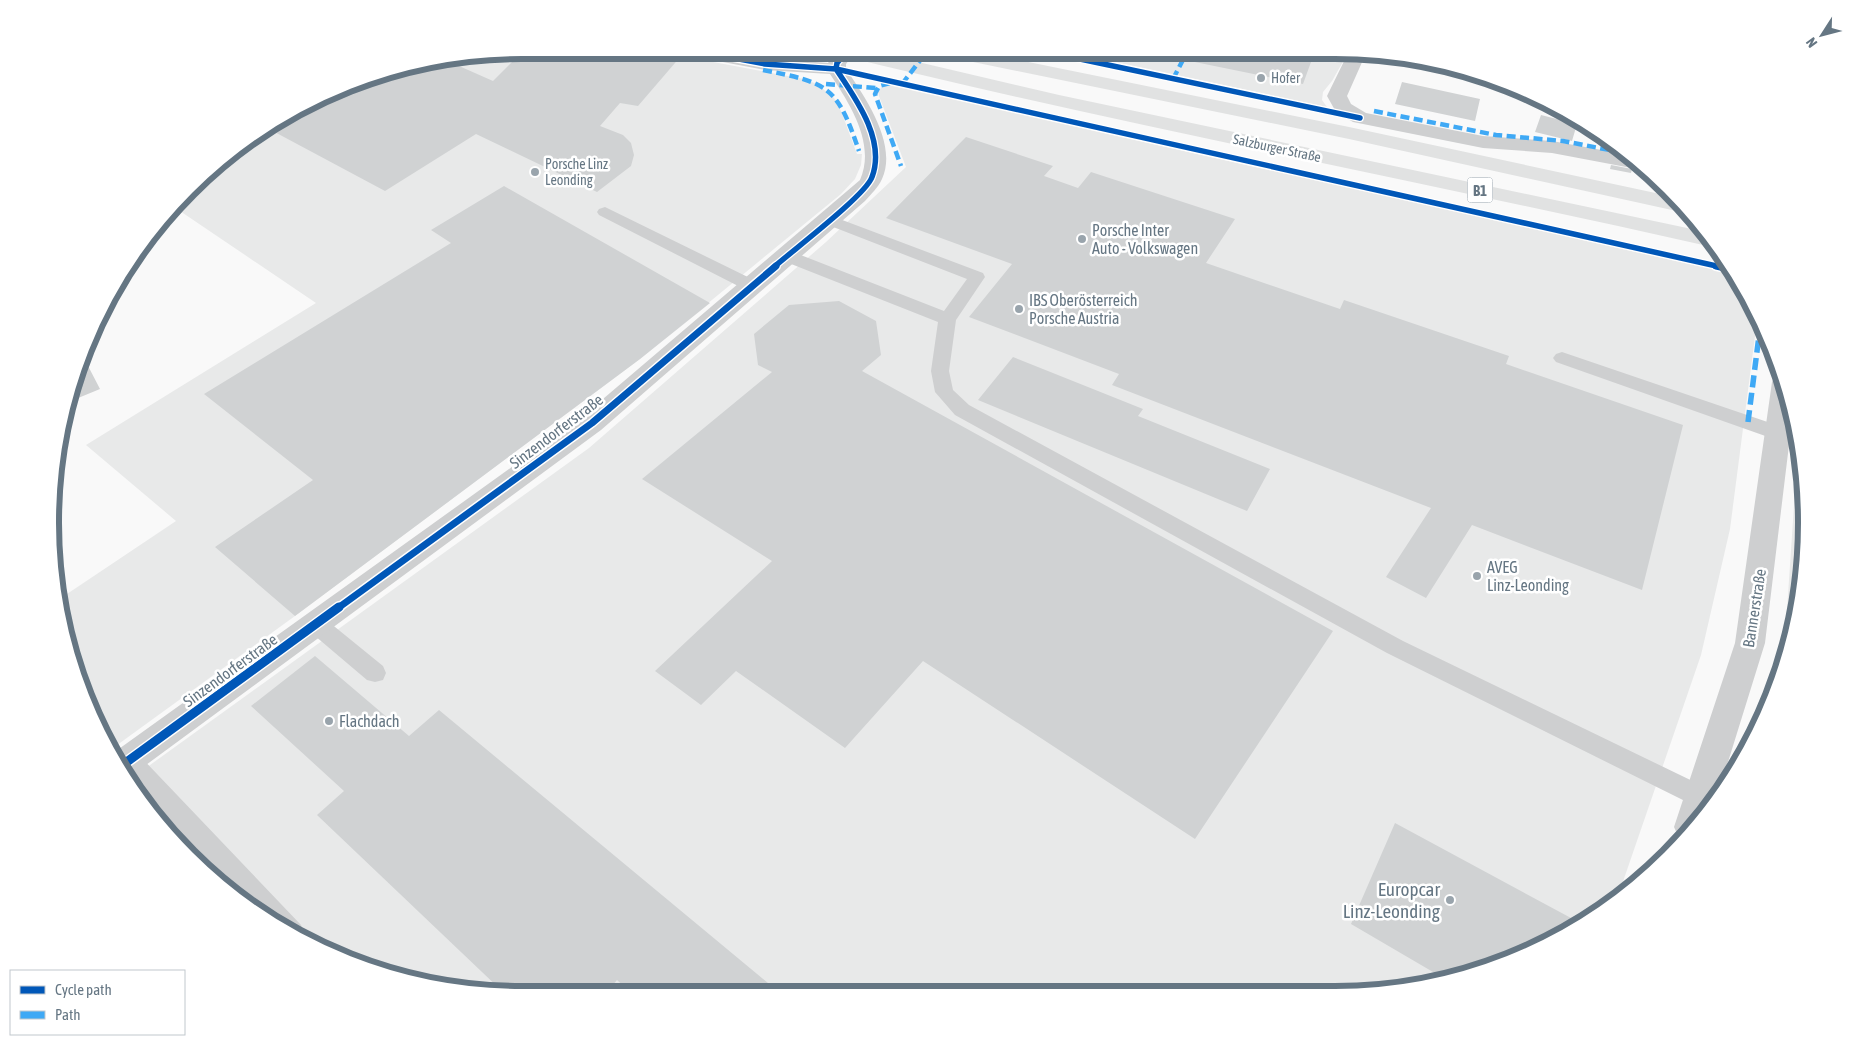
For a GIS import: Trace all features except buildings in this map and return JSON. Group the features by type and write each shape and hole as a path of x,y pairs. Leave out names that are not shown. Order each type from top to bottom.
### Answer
{"main road":[{"name":"Salzburger Straße","path":"863,59 1700,237"},
{"name":"Salzburger Straße","path":"988,59 1359,135 1669,202"}],"street":[{"name":"Salzburger Straße","path":"738,59 764,64 808,59"},
{"name":"Sinzendorferstraße","path":"126,762 592,423 857,196 871,180 877,161 873,140 844,59"},
{"path":"1354,60 1338,96 1343,108 1360,118 1483,142 1552,148 1624,161"},
{"name":"Bannerstraße","path":"1696,812 1750,643 1782,401"}],"lane":[{"path":"605,212 752,286"},
{"path":"829,220 976,277 947,319 940,371 944,392 962,410 1396,647 1701,797"},
{"path":"787,256 947,319"},
{"path":"1562,358 1778,433"},
{"path":"316,624 375,673"},
{"path":"126,762 270,911"}],"shaded area":[{"path":"697,59 804,79 817,84 834,98 841,111 857,154 862,154 861,165 855,179 841,194 640,359 295,616 116,746 94,700 83,672 65,595 176,521 86,445 316,303 180,211 217,174 240,155 291,121 345,94 373,83 402,75 462,63 492,60"},
{"name":"Hofer","path":"1102,59 1344,59 1332,81 1323,92 1322,100 1327,107"},
{"name":"AVEG Linz-Leonding","path":"884,85 888,85 1724,272 1756,330 1730,529 1701,655 1621,886 1566,924 1512,951 1484,962 1425,977 1365,985 492,985 432,977 402,970 373,962 317,938 265,908 240,890 217,871 174,828 135,776 589,448 826,242 906,167 878,91"},
{"path":"1796,479 1798,522 1797,553 1794,583 1786,626"}],"marked path":[{"path":"902,84 921,59"},
{"path":"1173,79 1183,59"},
{"path":"763,70 817,83 828,90 845,111 859,151"},
{"path":"890,83 879,86 875,94 901,166"},
{"path":"826,84 876,88"},
{"path":"1374,111 1496,135 1563,141 1610,150"},
{"path":"1748,422 1759,336"}],"cycle path":[{"path":"739,59 765,64 836,69 1721,267"},
{"path":"126,762 592,423 861,192 872,178 876,165 875,151 867,121 836,69 840,59"},
{"path":"1080,59 1360,118"}],"place":[{"name":"Hofer","path":"1261,78"},
{"name":"Porsche Linz Leonding","path":"535,172"},
{"name":"Porsche Inter Auto - Volkswagen","path":"1082,239"},
{"name":"IBS Oberösterreich Porsche Austria","path":"1019,309"},
{"name":"AVEG Linz-Leonding","path":"1477,576"},
{"name":"Flachdach","path":"329,721"},
{"name":"Europcar Linz-Leonding","path":"1450,900"}]}
